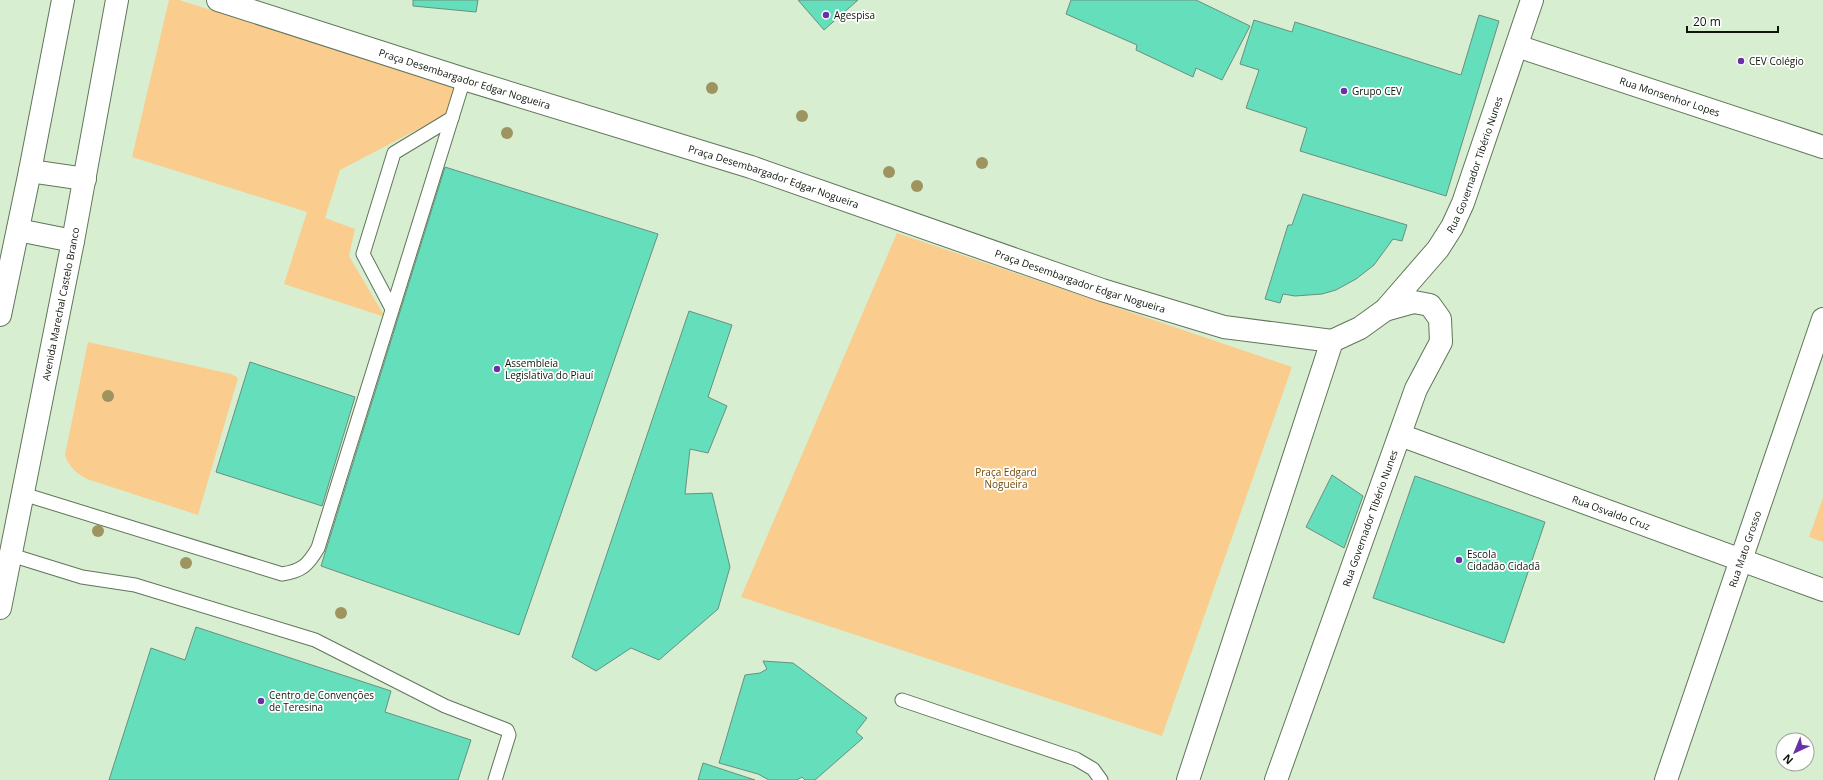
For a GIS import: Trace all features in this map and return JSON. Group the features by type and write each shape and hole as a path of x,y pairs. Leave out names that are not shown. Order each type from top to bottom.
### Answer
{"street":[{"path":"0,315 63,0"},
{"name":"Avenida Marechal Castelo Branco","path":"0,608 73,241 118,0"},
{"name":"Praça Desembargador Edgar Nogueira","path":"218,0 464,79 752,167 1102,290 1224,327 1332,341"},
{"name":"Rua Governador Tibério Nunes","path":"1332,341 1360,328 1385,310 1438,249 1452,227 1463,203 1532,0"},
{"name":"Rua Monsenhor Lopes","path":"1517,46 1823,147"},
{"path":"30,171 85,179"},
{"path":"18,230 73,241"},
{"name":"Rua Governador Tibério Nunes","path":"1276,780 1416,389 1441,342 1440,319 1430,305 1414,302 1385,310"},
{"name":"Rua Mato Grosso","path":"1666,780 1823,319"},
{"path":"1188,780 1332,341"},
{"name":"Rua Osvaldo Cruz","path":"1400,435 1740,561 1823,590"}],"lane":[{"path":"23,494 282,574 296,572 310,562 318,548 464,79"},
{"path":"392,309 363,254 394,153 452,118"},
{"path":"11,555 82,577 135,585 315,640 445,706 509,731 495,780"},
{"path":"902,700 1076,759 1093,769 1101,780"}],"green space":[{"path":"169,0 179,0 455,87 447,114 340,170 325,218 355,229 349,256 385,317 284,284 307,212 132,157"},
{"name":"Praça Edgard Nogueira","path":"897,233 1292,367 1162,736 741,597"},
{"path":"88,342 231,374 238,378 198,515 87,479 76,472 69,463 65,455"},
{"path":"1823,498 1823,542 1809,537"}],"building":[{"path":"413,0 478,0 476,12 413,6"},
{"name":"Agespisa","path":"798,0 858,0 824,30"},
{"path":"1071,0 1196,0 1250,26 1222,80 1196,68 1193,77 1136,50 1137,45 1066,14"},
{"name":"Grupo CEV","path":"1479,15 1499,21 1446,196 1300,151 1307,128 1246,108 1259,70 1240,64 1254,20 1292,32 1295,22 1461,75"},
{"name":"Assembleia Legislativa do Piauí","path":"445,167 658,234 519,635 321,566"},
{"path":"1303,194 1407,225 1402,241 1393,239 1374,265 1356,279 1336,290 1322,294 1295,296 1283,294 1280,303 1265,299 1288,225 1292,225"},
{"path":"689,311 732,325 708,397 727,406 708,453 690,449 685,494 712,493 730,567 718,609 659,660 631,648 596,671 572,657"},
{"path":"250,362 355,397 322,506 216,472"},
{"path":"1332,475 1363,496 1344,548 1306,527"},
{"name":"Escola Cidadão Cidadã","path":"1415,476 1545,522 1504,643 1373,598"},
{"name":"Centro de Convenções de Teresina","path":"196,627 391,691 385,712 471,740 458,780 109,780 151,648 185,660"},
{"path":"763,661 793,663 867,718 856,732 863,738 815,780 805,780 802,777 797,780 769,780 758,774 719,763 745,675 760,673 767,669"},
{"path":"703,763 755,780 698,780"}],"place":[{"name":"Agespisa","path":"826,15"},
{"name":"CEV Colégio","path":"1741,61"},
{"name":"Grupo CEV","path":"1344,91"},
{"name":"Assembleia Legislativa do Piauí","path":"497,369"},
{"name":"Escola Cidadão Cidadã","path":"1459,560"},
{"name":"Centro de Convenções de Teresina","path":"261,701"}]}
